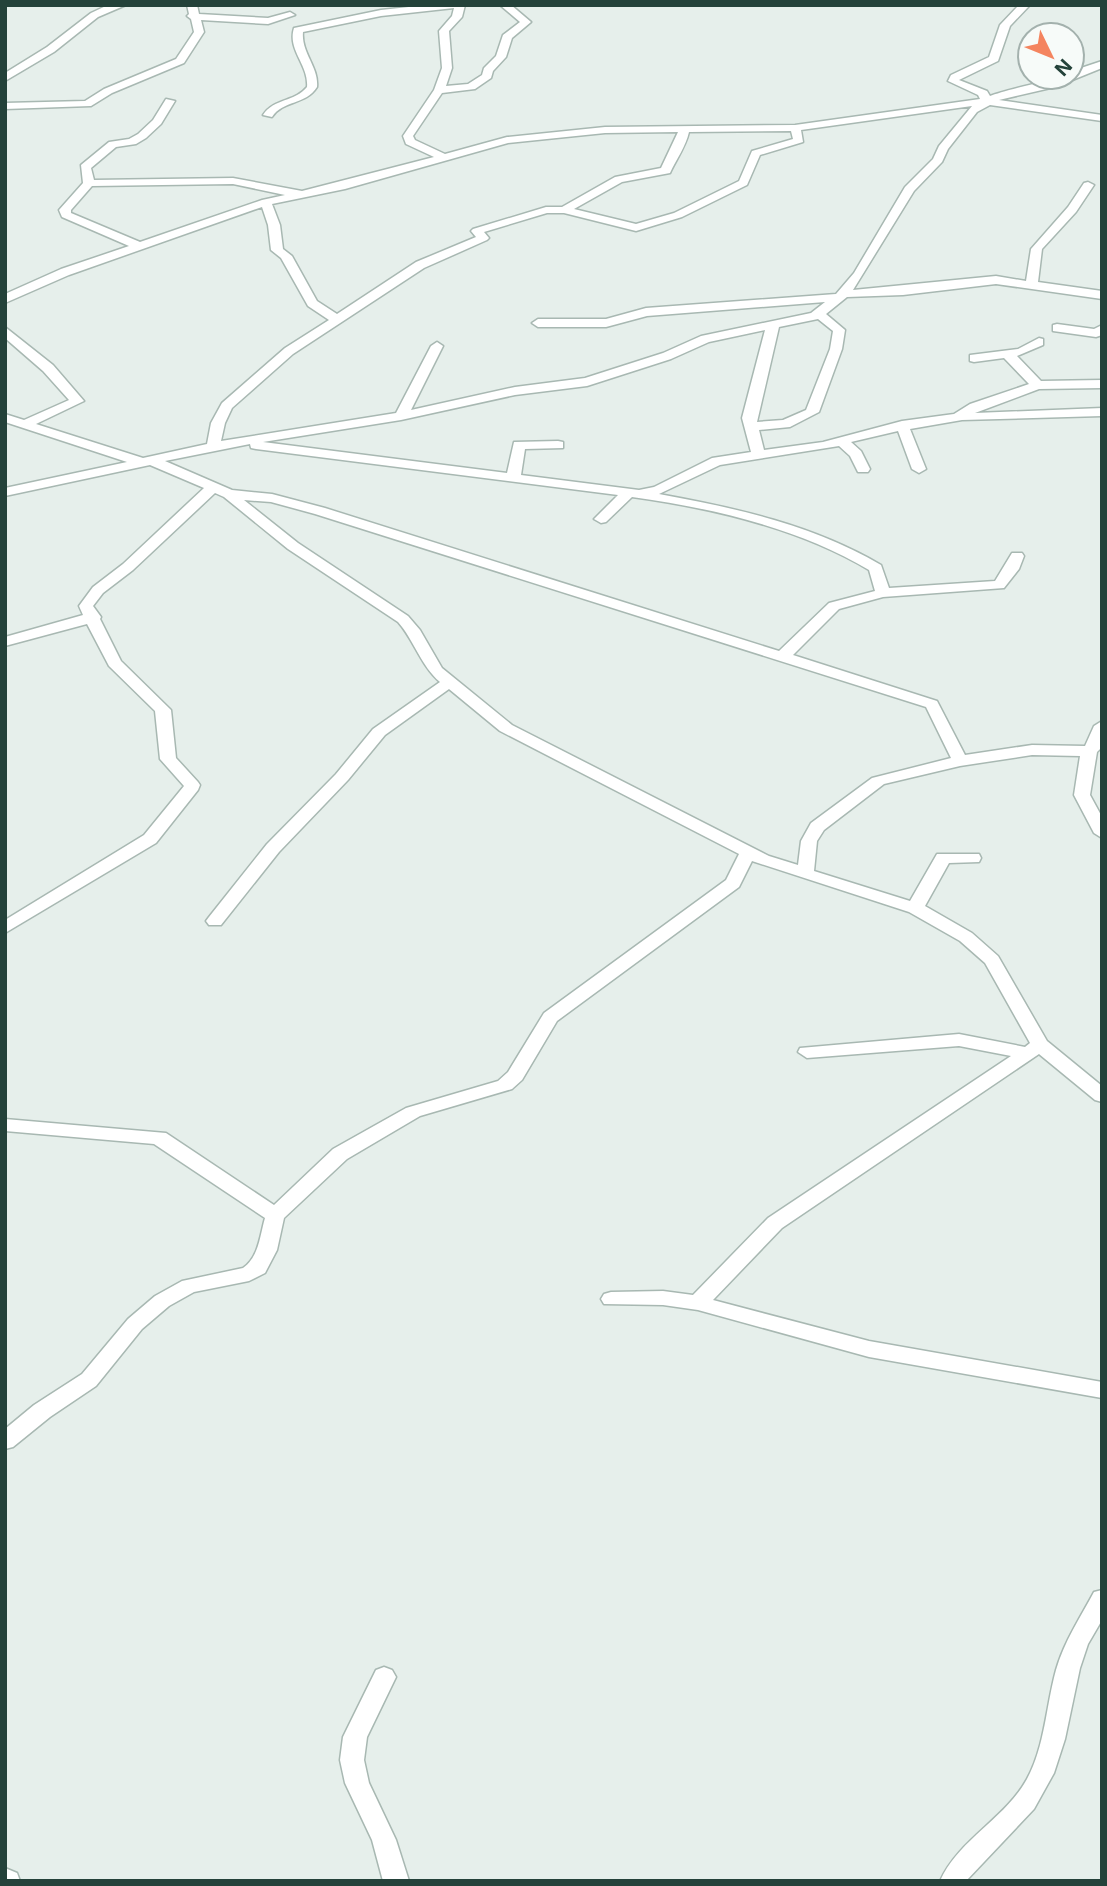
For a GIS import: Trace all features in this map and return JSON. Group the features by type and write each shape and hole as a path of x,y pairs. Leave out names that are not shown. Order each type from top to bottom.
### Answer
{"street":[{"path":"5,78 57,45 91,16 109,7 121,5"},
{"path":"283,5 305,28"},
{"path":"268,115 272,108 307,94 311,89 312,76 299,53 298,30 429,6 458,5 457,17 444,31 447,68 439,90 408,136 410,142 442,157"},
{"path":"439,90 471,87 487,76 488,70 502,57 507,37 526,22 505,5"},
{"path":"986,101 983,93 953,81 955,77 994,59 1005,25 1025,5"},
{"path":"5,106 88,104 108,91 180,61 199,32 192,11 268,20 290,15"},
{"path":"5,299 32,285 266,202 341,187 508,140 605,130 795,128 986,101 1027,91"},
{"path":"89,183 85,167 113,144 132,142 142,136 157,122 170,101"},
{"path":"5,492 236,442 401,416 515,391 587,382 667,356 705,339 819,314 840,296 873,255 909,189 938,160 943,148 973,110 986,101 1102,118"},
{"path":"213,447 218,423 227,406 289,351 419,265 483,238 477,231 546,210 564,210 629,228 678,215 743,183 748,179 751,161 756,154 799,140 795,128"},
{"path":"564,210 619,178 668,170 669,159 682,141 684,130"},
{"path":"140,246 66,215 65,210 89,183 233,181 301,195"},
{"path":"1032,283 1031,264 1037,245 1068,215 1088,185"},
{"path":"266,202 274,225 277,250 286,256 312,303 336,319"},
{"path":"538,323 598,323 646,312 903,291 976,281 1032,283 1102,295"},
{"path":"752,426 785,424 809,416 812,412 836,349 839,330 819,314"},
{"path":"758,454 751,405 774,325"},
{"path":"1057,328 1096,333 1102,329"},
{"path":"5,331 48,368 77,401 25,424"},
{"path":"974,358 1021,352 1039,342"},
{"path":"401,416 437,346"},
{"path":"1007,354 1038,385"},
{"path":"958,417 975,407 1038,385 1102,384"},
{"path":"601,519 633,494 658,489 716,461 844,443 902,425 958,417 1102,412"},
{"path":"5,418 148,461 229,494 272,498 320,511 784,655 932,704 960,761"},
{"path":"902,425 919,469"},
{"path":"236,442 633,494 697,507 725,509 844,549 876,568 883,593"},
{"path":"844,443 856,454 863,469"},
{"path":"513,479 519,445 558,445"},
{"path":"5,928 150,839 192,785 168,759 163,710 114,663 94,617 86,606 90,598 212,488"},
{"path":"229,494 293,547 403,619 414,630 436,671 506,728 748,852 805,874 915,908 967,937 992,961 1033,1049"},
{"path":"784,655 825,612 883,593 999,585 1012,569 1017,556"},
{"path":"5,642 94,617"},
{"path":"215,920 273,848 342,777 379,732 449,682"},
{"path":"1102,726 1096,744 1089,751 1082,795 1102,833"},
{"path":"805,874 809,841 817,827 863,791 892,776 917,773 960,761 1031,750 1089,751"},
{"path":"5,1441 42,1411 89,1380 135,1324 162,1301 188,1286 249,1274 258,1268 267,1250 275,1215 340,1154 413,1112 505,1085 515,1076 550,1017 733,883 748,852"},
{"path":"915,908 943,858 973,858"},
{"path":"807,1052 959,1040 1033,1049 1101,1097"},
{"path":"698,1303 775,1223 1033,1049"},
{"path":"5,1125 159,1138 275,1215"},
{"path":"611,1299 663,1298 698,1303 869,1349 1102,1390"},
{"path":"952,1881 961,1864 1013,1816 1033,1790 1048,1759 1074,1651 1102,1599"},
{"path":"384,1677 355,1737 352,1760 357,1783 384,1839 396,1881"}]}
